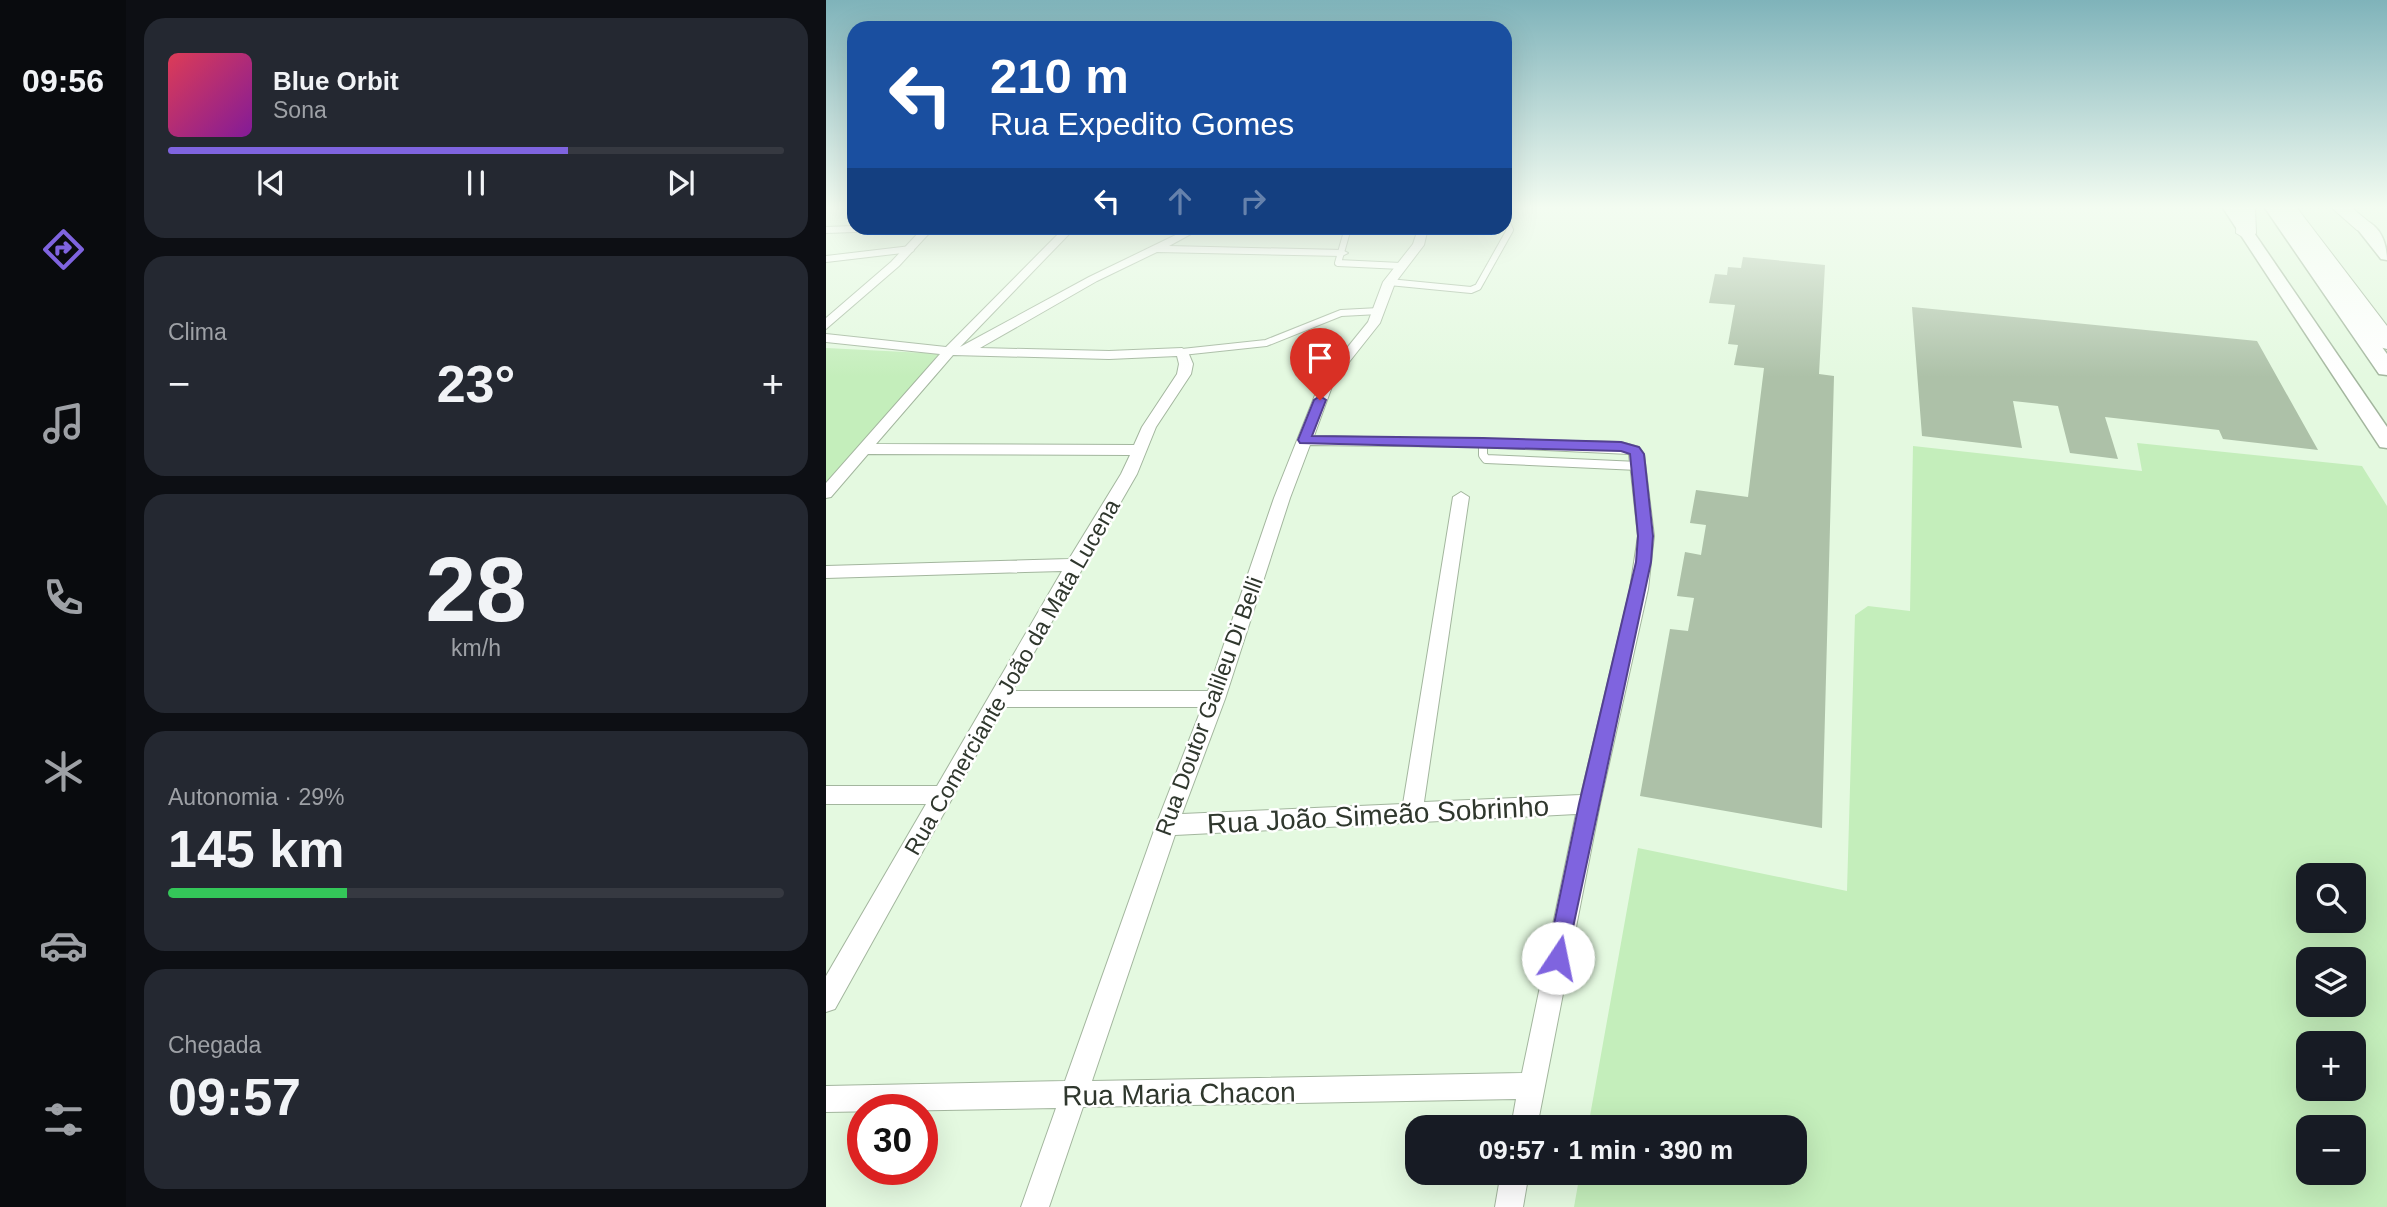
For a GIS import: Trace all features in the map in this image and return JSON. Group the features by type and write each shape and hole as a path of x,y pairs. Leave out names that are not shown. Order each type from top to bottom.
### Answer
{"highway":[{"path":"2330,264 2387,342"},
{"path":"2352,264 2387,309"}],"main road":[{"path":"2267,264 2387,442"},
{"path":"2313,264 2387,369"}],"street":[{"path":"826,325 894,264"},
{"path":"826,493 956,352 1001,294 1032,264"},
{"path":"956,352 1123,264"},
{"name":"Rua Doutor Galileu Di Belli","path":"1035,1207 1304,440 1334,369 1365,336 1395,274 1403,264"},
{"path":"826,338 956,352 1109,355 1182,352"},
{"name":"Rua Comerciante João da Mata Lucena","path":"826,1000 1074,565 1129,474 1149,427 1184,374 1186,364 1182,352"},
{"path":"1304,440 1621,447 1634,450 1638,460 1646,536 1644,562 1589,804 1526,1115"},
{"path":"866,449 1139,450"},
{"path":"1412,812 1461,497"},
{"path":"826,572 1074,565"},
{"path":"997,699 1215,699"},
{"path":"826,795 943,795"},
{"name":"Rua João Simeão Sobrinho","path":"1167,825 1589,804"},
{"name":"Rua Maria Chacon","path":"826,1099 1532,1086"},
{"path":"1509,1207 1513,1185"}],"lane":[{"path":"1345,264 1471,290 1478,287 1491,264"},
{"path":"1182,352 1266,343 1286,337 1336,314 1379,311"}],"green space":[{"path":"826,348 945,354 826,488"},
{"path":"2137,443 2362,466 2387,506 2387,1207 1574,1207 1578,1185 1807,1185 1807,1115 1590,1115 1638,848 1847,891 1855,615 1868,606 1910,611 1913,446 2142,471"}],"building":[{"path":"1742,264 1825,265 1819,374 1834,376 1822,828 1640,796 1670,629 1688,631 1694,598 1677,596 1685,552 1701,555 1706,525 1690,523 1696,490 1748,497 1764,368 1734,365 1738,345 1728,344 1735,305 1709,303 1715,274 1727,275 1728,267 1741,268"},
{"path":"1912,307 2257,341 2318,450 2223,439 2219,430 2105,417 2118,459 2070,453 2058,406 2013,401 2022,448 1922,436"}],"route":[{"path":"1320,400 1304,440 1621,447 1634,450 1637,454 1646,536 1644,562 1589,804 1558,958"}]}
